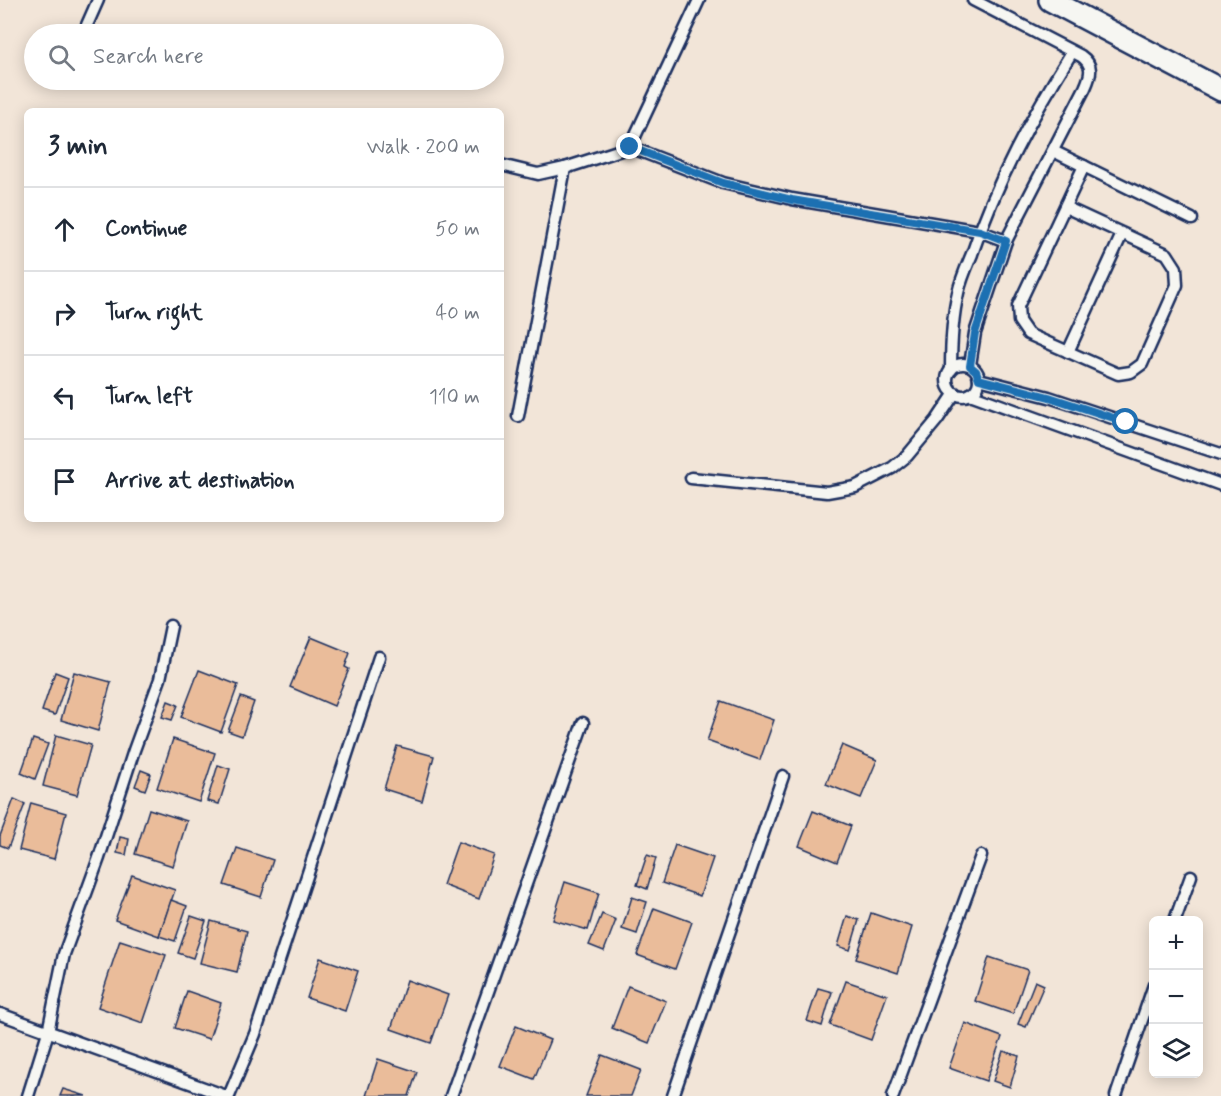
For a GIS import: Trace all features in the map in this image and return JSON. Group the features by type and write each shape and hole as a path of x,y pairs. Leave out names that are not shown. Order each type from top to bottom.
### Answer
{"street":[{"path":"1050,0 1221,90"}],"lane":[{"path":"87,24 98,0"},
{"path":"630,147 699,0"},
{"path":"970,366 975,333 1006,241 1090,77 1091,69 1086,59 973,0"},
{"path":"1072,52 1016,147 980,231 958,293 948,382 954,393 970,394 1221,485"},
{"path":"504,166 537,174 565,168 630,147 723,183 792,200 980,231 1006,241"},
{"path":"1053,151 1192,219"},
{"path":"1065,207 1167,254 1176,268 1177,285 1142,364 1131,372 1118,374 1028,334 1019,321 1018,306 1084,166"},
{"path":"518,416 565,168"},
{"path":"1068,351 1122,234"},
{"path":"951,370 958,365 970,366 976,371 979,379 977,387 970,394"},
{"path":"979,379 1049,397 1221,454"},
{"path":"691,478 827,492 855,487 892,468 907,456 937,420 954,393"},
{"path":"28,1096 48,1032 64,954 160,679 171,626"},
{"path":"0,1014 228,1096 255,1034 379,657"},
{"path":"451,1096 583,723"},
{"path":"673,1096 783,776"},
{"path":"893,1096 981,856"},
{"path":"1177,916 1191,876"},
{"path":"1116,1096 1149,1000"}],"building":[{"path":"311,637 350,653 345,667 349,669 334,706 290,687"},
{"path":"199,670 238,685 221,732 181,717"},
{"path":"55,672 68,677 55,715 42,711"},
{"path":"74,672 111,682 98,731 61,720"},
{"path":"241,697 254,702 242,736 228,731"},
{"path":"168,701 178,705 172,720 162,717"},
{"path":"721,701 774,720 760,760 707,741"},
{"path":"56,735 91,745 77,795 43,786"},
{"path":"33,739 48,744 35,779 21,773"},
{"path":"173,739 215,753 199,802 157,788"},
{"path":"842,745 877,760 861,798 826,784"},
{"path":"397,746 434,756 422,801 384,789"},
{"path":"218,765 230,769 219,804 207,801"},
{"path":"141,770 151,774 145,790 135,786"},
{"path":"14,799 25,804 8,848 0,845 0,836"},
{"path":"31,803 66,813 54,859 19,850"},
{"path":"149,809 187,821 173,866 135,854"},
{"path":"813,811 851,826 837,862 799,846"},
{"path":"120,837 129,839 126,855 117,853"},
{"path":"458,842 494,855 479,899 443,885"},
{"path":"675,845 713,858 700,896 662,883"},
{"path":"237,848 273,860 261,897 224,885"},
{"path":"647,855 656,858 647,889 637,885"},
{"path":"132,875 175,890 159,936 115,920"},
{"path":"565,882 599,893 588,930 553,920"},
{"path":"632,897 647,902 637,934 622,929"},
{"path":"171,900 187,906 175,941 159,936"},
{"path":"654,908 692,922 675,969 637,955"},
{"path":"871,913 912,927 898,973 856,959"},
{"path":"602,914 616,920 604,951 589,945"},
{"path":"191,916 206,921 193,958 178,953"},
{"path":"847,916 859,920 850,950 838,946"},
{"path":"211,921 247,931 237,972 200,963"},
{"path":"120,940 166,955 143,1023 98,1007"},
{"path":"989,957 1028,970 1013,1014 975,1001"},
{"path":"320,958 358,971 345,1011 307,998"},
{"path":"407,980 448,995 431,1043 391,1029"},
{"path":"846,981 887,995 871,1040 830,1025"},
{"path":"1035,981 1044,985 1026,1027 1018,1024"},
{"path":"628,986 666,1001 649,1043 612,1028"},
{"path":"818,988 832,992 822,1026 807,1021"},
{"path":"187,991 221,1003 209,1039 175,1028"},
{"path":"965,1023 1002,1037 986,1081 949,1068"},
{"path":"516,1026 550,1040 534,1079 500,1066"},
{"path":"1003,1051 1019,1056 1010,1087 993,1081"},
{"path":"602,1055 641,1070 631,1096 586,1096"},
{"path":"378,1059 417,1072 409,1096 366,1096"},
{"path":"63,1089 86,1096 60,1096"}],"route":[{"path":"630,147 723,183 792,200 980,231 1006,241 975,333 970,366 974,368 979,379 1049,397 1126,422"}]}
